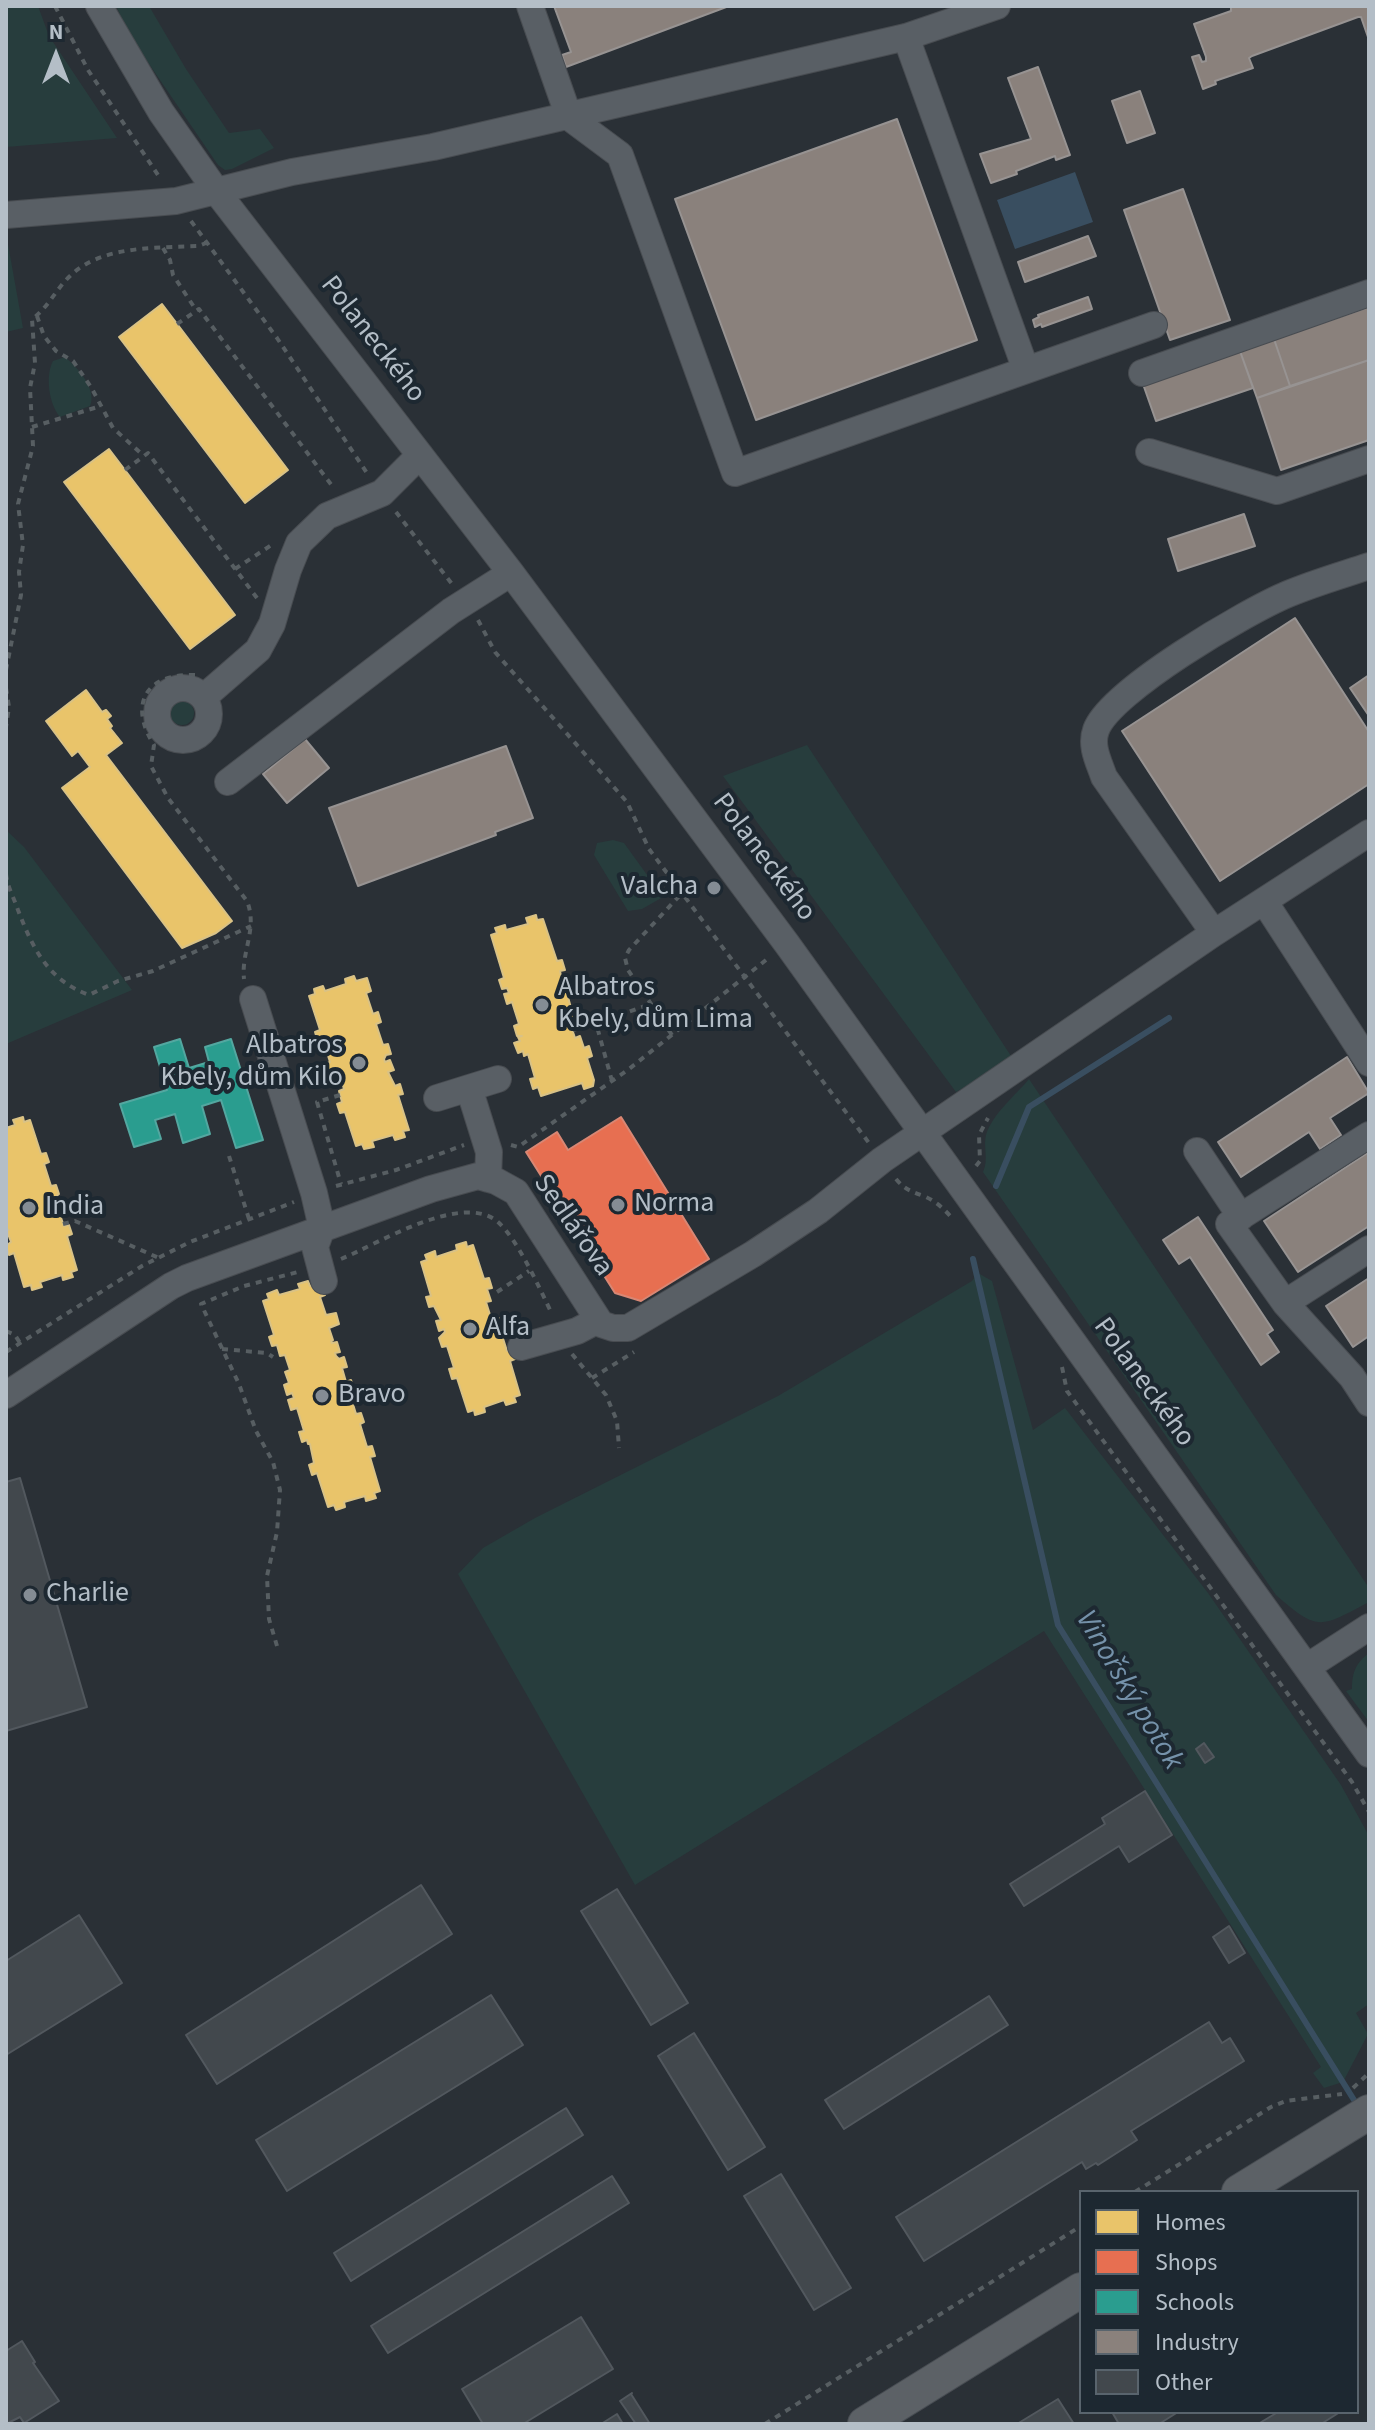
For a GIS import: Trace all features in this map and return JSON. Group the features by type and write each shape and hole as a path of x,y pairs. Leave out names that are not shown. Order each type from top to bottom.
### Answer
{"main road":[{"path":"1241,2190 1355,2098"},
{"path":"865,2424 1079,2291"}],"street":[{"name":"Polaneckého","path":"99,6 161,112 217,192 511,573 778,931 1369,1754"},
{"path":"530,6 569,117 620,155 735,473 1154,325"},
{"path":"6,215 176,201 292,172 433,147 906,37 997,6"},
{"path":"906,37 1026,370"},
{"path":"1142,373 1369,293"},
{"path":"1149,452 1277,491 1369,459"},
{"path":"204,686 258,650 272,624 299,543 327,516 382,493 420,455"},
{"path":"1214,933 1104,777 1095,754 1094,734 1101,719 1127,692 1202,642 1287,594 1369,566"},
{"path":"228,782 451,611 511,573"},
{"name":"Sedlářova","path":"6,1395 171,1286 226,1262 431,1189 478,1176 516,1192 601,1324 628,1328 818,1211 882,1160 1214,933 1369,833"},
{"path":"1264,901 1369,1063"},
{"path":"253,999 314,1193 322,1228 315,1247 322,1274"},
{"path":"437,1098 498,1079"},
{"path":"469,1088 489,1152 488,1179"},
{"path":"1369,1135 1229,1224 1285,1303 1360,1372 1369,1403"},
{"path":"1197,1151 1241,1217"},
{"path":"1285,1303 1369,1249"},
{"path":"521,1347 598,1320"},
{"path":"1307,1667 1369,1627"}],"path":[{"path":"6,670 21,595 19,572 23,545 18,504 33,446 30,388 35,363 32,319 65,280 88,262 122,252 198,246 208,242"},
{"path":"163,248 173,275 196,310 199,309 341,497"},
{"path":"177,324 196,310"},
{"path":"37,316 44,336 56,351 73,361 113,428 144,456"},
{"path":"32,427 101,406"},
{"path":"125,470 148,453 263,606"},
{"path":"235,569 270,544 281,543 277,548"},
{"path":"204,686 179,674 163,678 152,685 143,699 141,715 144,729 154,745 151,766 168,798 247,901 253,917 243,977 253,999"},
{"path":"6,688 9,707 6,727"},
{"path":"6,874 30,939 51,972 70,988 89,995 118,981 153,971 251,926"},
{"path":"672,1035 628,970 625,958 682,893"},
{"path":"6,1352 159,1258 249,1219 314,1193 485,1140 495,1139 518,1147 612,1081 766,960"},
{"path":"573,1030 651,1004"},
{"path":"596,1023 612,1081"},
{"path":"340,1095 317,1102 341,1184"},
{"path":"974,1167 980,1161 979,1135 989,1115"},
{"path":"229,1156 249,1219"},
{"path":"939,1194 933,1201 961,1229"},
{"path":"277,1646 269,1619 267,1576 277,1532 280,1490 273,1462 256,1431 201,1304 244,1286 322,1274 456,1211 481,1213 498,1222 530,1271 575,1361 606,1395 617,1421 619,1448"},
{"path":"63,1224 75,1221 159,1258"},
{"path":"497,1292 556,1256"},
{"path":"6,1331 15,1335 20,1343"},
{"path":"222,1349 267,1353 273,1357"},
{"path":"1061,1361 1067,1391 1352,1782 1369,1812"},
{"path":"1138,2190 1271,2107 1286,2101 1355,2098 1369,2073"},
{"path":"765,2424 1079,2227"}],"green space":[{"path":"6,6 38,6 49,36 117,138 6,147"},
{"path":"116,6 149,6 229,133 260,129 274,148 232,169 225,170 218,165 132,39"},
{"path":"6,233 23,328 6,332"},
{"path":"65,357 85,379 91,399 90,406 60,417 51,398 49,374 53,361"},
{"path":"182,701 193,708 194,713 187,724 182,725 171,718 170,713 177,702"},
{"path":"807,745 1013,1059 956,1092 723,776"},
{"path":"6,830 24,847 132,990 6,1044"},
{"path":"613,840 624,843 663,897 642,909 628,911 594,855 597,843"},
{"path":"1029,1079 1369,1588 1369,1602 1340,1617 1321,1622 1302,1616 1276,1595 983,1172 989,1127"},
{"path":"978,1273 992,1281 1033,1430 1065,1408 1208,1593 1341,1785 1369,1836 1369,2004 1356,2013 1368,2034 1343,2082 1324,2088 1313,2073 1321,2067 1044,1631 635,1885 458,1574 483,1548 535,1518 778,1396 972,1281"},
{"path":"1369,1653 1369,1722 1346,1691 1352,1689 1356,1668"}],"water":[{"path":"1075,172 1093,222 1015,249 997,200"}],"building: Homes":[{"path":"162,304 288,470 245,503 119,337"},
{"path":"109,449 235,615 190,649 64,482"},
{"path":"86,690 102,712 106,710 111,716 107,719 112,726 110,728 122,743 106,755 232,921 216,933 182,948 62,788 90,767 78,751 72,756 46,721"},
{"name":"Albatros Kbely, dům Lima","path":"536,915 537,920 543,919 557,961 562,960 565,970 560,971 561,976 567,975 570,984 565,986 571,1008 577,1006 580,1016 570,1023 575,1038 580,1036 584,1048 589,1046 592,1056 587,1058 594,1080 593,1086 584,1089 582,1083 541,1096 538,1087 533,1089 530,1079 535,1078 528,1054 524,1056 523,1051 518,1053 514,1043 520,1041 518,1037 522,1036 517,1036 514,1026 519,1024 512,1002 507,1004 504,994 509,993 507,988 502,989 499,980 504,978 491,935 497,933 495,928 505,925 506,930 528,924 526,918"},
{"name":"Albatros Kbely, dům Kilo","path":"354,976 356,981 367,978 371,991 366,993 373,1014 378,1012 381,1022 376,1024 383,1045 388,1044 391,1054 384,1059 385,1062 390,1060 394,1070 388,1072 395,1086 400,1084 403,1094 398,1095 409,1130 403,1131 405,1137 395,1140 393,1135 372,1141 374,1147 364,1149 362,1144 356,1146 345,1112 340,1113 337,1104 342,1102 339,1091 344,1089 339,1073 328,1073 325,1064 330,1062 323,1040 318,1042 315,1032 320,1030 309,996 315,994 314,989 323,986 325,991 346,984 345,979"},
{"name":"India","path":"23,1117 24,1122 30,1120 41,1154 46,1153 49,1162 44,1164 51,1186 56,1185 59,1194 50,1201 55,1216 60,1215 64,1226 69,1225 72,1234 67,1236 77,1270 71,1272 73,1277 63,1280 62,1275 40,1282 42,1287 32,1290 31,1285 24,1287 14,1253 9,1255 6,1246 11,1242 6,1228 6,1128 15,1125 13,1120"},
{"name":"Alfa","path":"466,1242 467,1247 473,1245 484,1279 489,1278 492,1288 487,1289 491,1301 486,1302 491,1318 502,1318 505,1328 500,1329 507,1351 512,1350 515,1359 510,1361 520,1395 514,1397 516,1402 506,1405 504,1400 484,1407 485,1412 475,1415 474,1410 468,1412 457,1378 452,1379 449,1369 454,1368 447,1346 442,1347 439,1338 445,1332 444,1329 439,1331 436,1321 441,1320 434,1306 429,1307 426,1297 431,1296 421,1262 427,1260 425,1255 435,1251 436,1257 457,1250 456,1245"},
{"name":"Bravo","path":"308,1281 310,1286 321,1283 325,1295 320,1297 326,1315 336,1313 339,1324 329,1328 331,1341 337,1342 340,1352 335,1353 336,1356 339,1359 344,1357 347,1367 342,1368 346,1382 351,1380 355,1390 349,1391 356,1414 361,1413 364,1422 360,1424 367,1447 372,1446 375,1456 370,1457 380,1491 374,1493 376,1498 366,1501 365,1496 344,1502 345,1507 336,1510 334,1505 328,1507 317,1473 312,1475 309,1465 314,1463 310,1444 307,1440 302,1442 299,1432 304,1431 297,1408 291,1410 288,1400 294,1398 292,1393 287,1395 284,1385 289,1383 285,1372 290,1370 285,1355 280,1356 277,1345 272,1346 269,1337 274,1335 263,1301 269,1299 267,1294 277,1290 279,1295 300,1289 298,1284"}],"building: Shops":[{"name":"Norma","path":"621,1117 709,1259 641,1301 615,1293 526,1152 557,1132 568,1150"}],"building: Schools":[{"path":"180,1039 189,1068 209,1062 205,1047 231,1039 263,1140 236,1148 221,1100 202,1106 210,1134 183,1143 175,1114 155,1120 161,1139 134,1147 120,1104 167,1090 154,1047"}],"building: Industry":[{"path":"554,6 729,6 566,67 562,55 571,52"},
{"path":"1231,6 1369,6 1369,40 1361,17 1358,17 1252,56 1249,58 1253,68 1215,81 1216,84 1203,89 1192,57 1199,55 1202,62 1206,61 1206,57 1194,24 1231,11"},
{"path":"1038,67 1070,155 1056,160 1055,156 991,183 980,154 1031,139 1008,78"},
{"path":"1140,91 1155,133 1127,143 1112,101"},
{"path":"897,119 977,340 756,420 675,199"},
{"path":"1183,189 1230,320 1170,340 1124,210"},
{"path":"1088,236 1096,256 1025,282 1018,262"},
{"path":"1088,297 1092,309 1035,327 1033,320 1038,315"},
{"path":"1369,307 1369,360 1290,386 1274,339"},
{"path":"1274,339 1290,386 1257,398 1240,351"},
{"path":"1240,351 1253,388 1156,421 1143,384"},
{"path":"1369,360 1369,440 1281,470 1257,398"},
{"path":"1244,514 1255,546 1178,571 1168,539"},
{"path":"1295,618 1369,732 1369,784 1220,881 1122,731"},
{"path":"1369,675 1369,716 1350,688"},
{"path":"305,739 329,768 287,803 263,774"},
{"path":"506,746 533,818 495,832 496,835 358,886 329,808"},
{"path":"1347,1057 1369,1093 1330,1118 1341,1135 1320,1149 1309,1132 1241,1177 1218,1142"},
{"path":"1369,1152 1369,1226 1298,1272 1264,1221"},
{"path":"1198,1217 1273,1330 1267,1334 1279,1352 1261,1365 1190,1257 1179,1264 1163,1240"},
{"path":"1369,1278 1369,1336 1353,1347 1326,1306"}],"building: Other":[{"name":"Charlie","path":"20,1478 87,1707 6,1731 6,1482"},
{"path":"1204,1743 1214,1757 1205,1763 1196,1749"},
{"path":"1145,1791 1172,1835 1129,1862 1119,1846 1024,1906 1010,1884 1105,1824 1102,1818"},
{"path":"421,1885 452,1934 217,2084 186,2035"},
{"path":"617,1889 688,2003 651,2025 581,1911"},
{"path":"79,1915 122,1983 6,2055 6,1961"},
{"path":"1229,1926 1245,1953 1229,1963 1213,1937"},
{"path":"491,1995 523,2045 287,2191 256,2140"},
{"path":"989,1996 1008,2025 844,2129 825,2100"},
{"path":"1209,2022 1222,2043 1230,2038 1244,2061 1131,2131 1137,2140 1098,2165 1096,2163 1086,2169 1082,2162 924,2261 896,2217"},
{"path":"694,2033 765,2147 728,2170 658,2056"},
{"path":"566,2108 583,2135 351,2281 334,2253"},
{"path":"781,2174 851,2288 814,2310 744,2196"},
{"path":"612,2176 629,2203 388,2353 371,2326"},
{"path":"581,2317 613,2369 523,2424 483,2424 462,2389"},
{"path":"22,2341 59,2401 24,2423 20,2417 6,2424 6,2351"},
{"path":"632,2393 650,2424 636,2424 620,2401"},
{"path":"1058,2399 1074,2424 1017,2424"},
{"path":"617,2414 623,2424 601,2424"},
{"path":"1113,2414 1175,2414 1159,2424 1119,2424"},
{"path":"1275,2414 1337,2414 1321,2424 1258,2424"}],"waterway":[{"name":"Vinořský potok","path":"996,1186 1029,1107 1169,1018"},
{"name":"Vinořský potok","path":"973,1259 1058,1625 1354,2100"}],"place":[{"name":"Valcha","path":"714,888"},
{"name":"Albatros Kbely, dům Lima","path":"542,1005"},
{"name":"Albatros Kbely, dům Kilo","path":"359,1063"},
{"name":"Norma","path":"618,1205"},
{"name":"India","path":"29,1208"},
{"name":"Alfa","path":"470,1329"},
{"name":"Bravo","path":"322,1396"},
{"name":"Charlie","path":"30,1595"}]}
